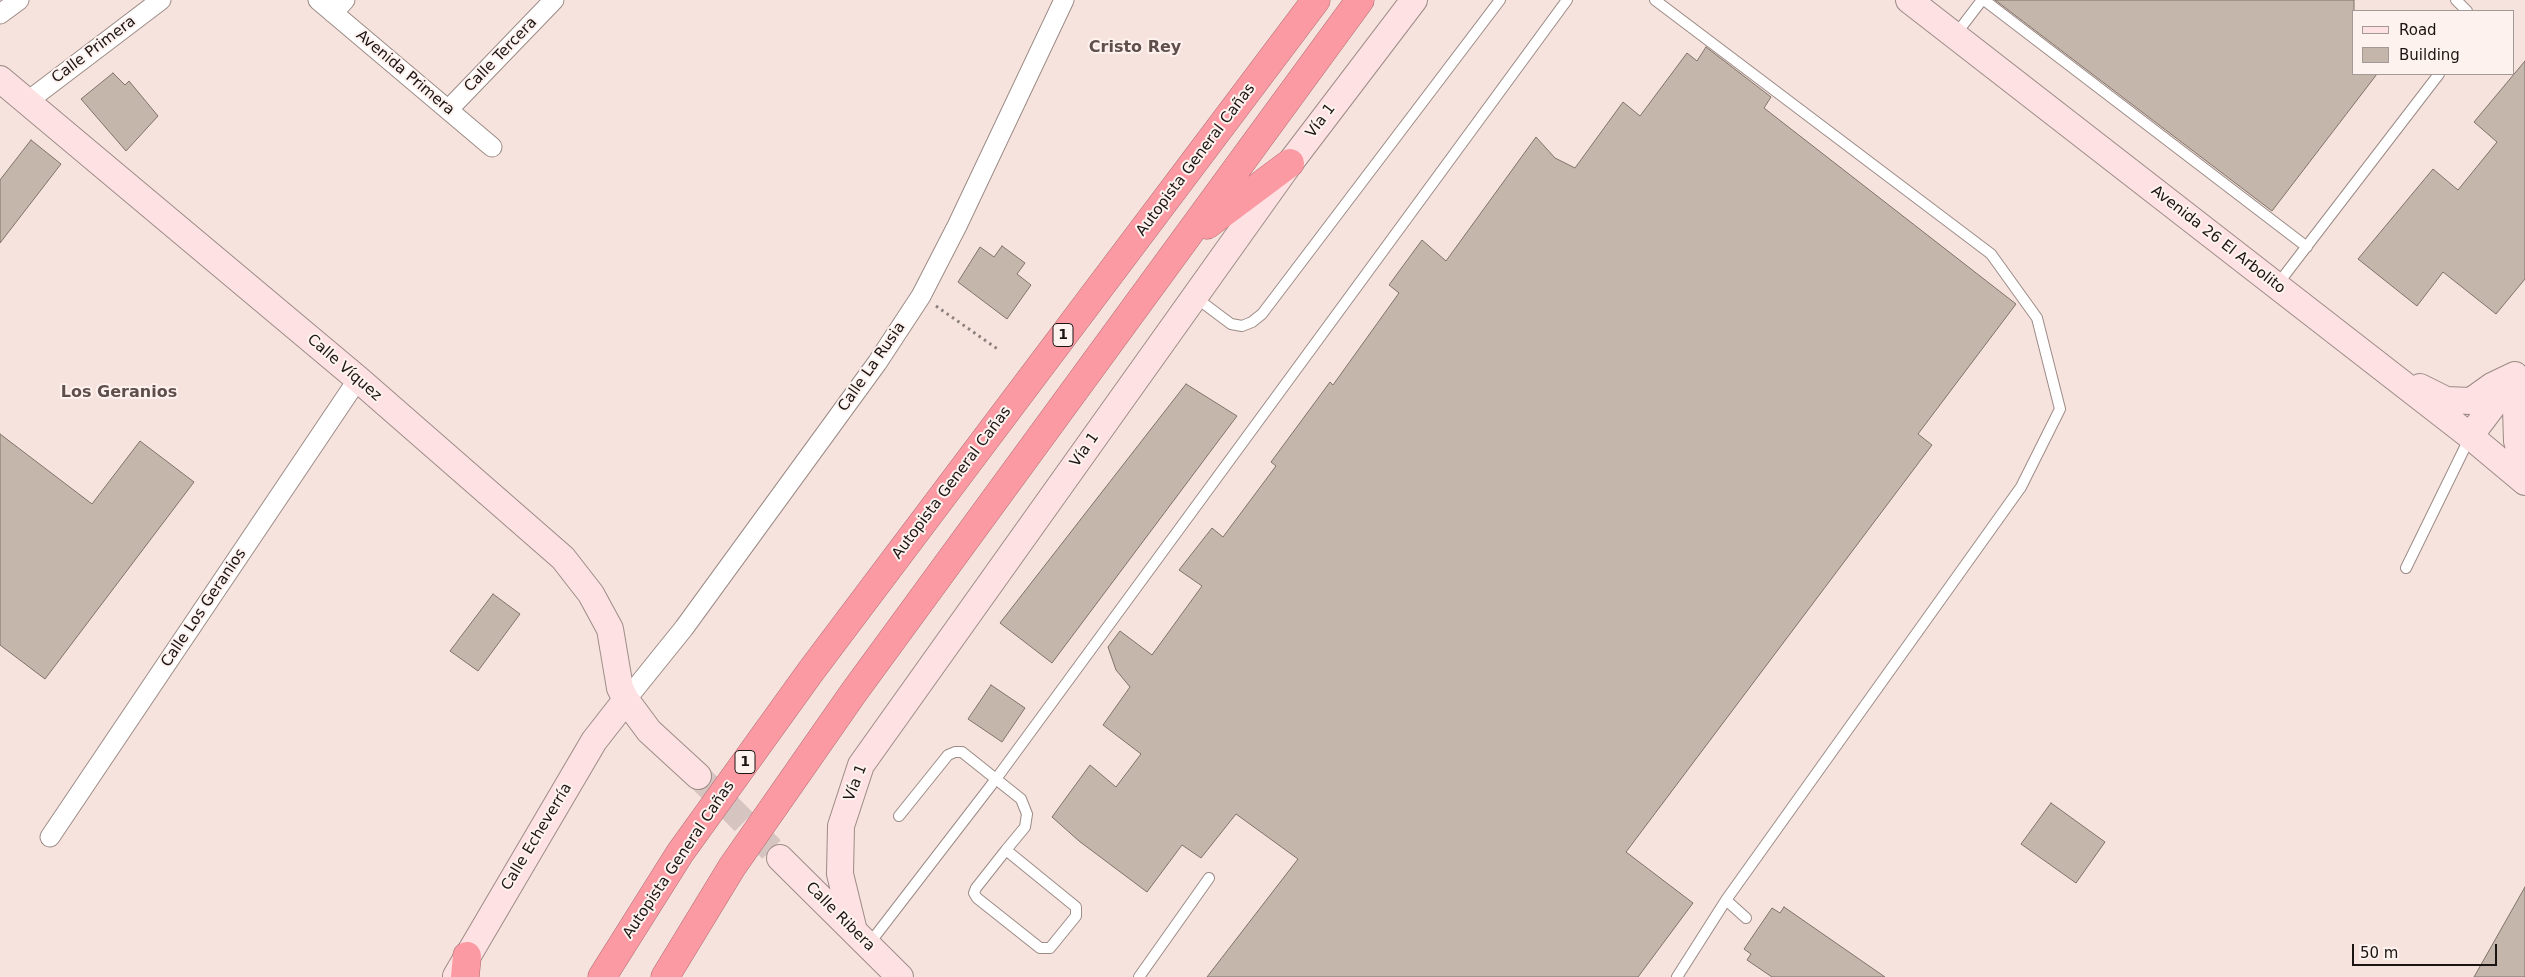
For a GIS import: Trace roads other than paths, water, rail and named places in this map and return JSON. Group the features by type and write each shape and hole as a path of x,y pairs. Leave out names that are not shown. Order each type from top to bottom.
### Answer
{"highway":[{"name":"Autopista General Cañas","path":"602,977 680,852 811,671 1316,0"},
{"path":"665,977 732,867 849,700 1360,0"},
{"path":"1184,242 1290,163"}],"street":[{"path":"0,14 20,0"},
{"name":"Calle Primera","path":"28,101 161,0"},
{"name":"Avenida Primera","path":"318,0 339,6 448,110 492,146"},
{"name":"Calle Tercera","path":"448,110 554,0"},
{"name":"Calle La Rusia","path":"626,700 684,628 877,363 921,296 957,226 1064,0"},
{"name":"Vía 1","path":"861,938 840,874 841,826 861,765 1290,163 1414,0"},
{"name":"Avenida 26 El Arbolito","path":"1909,0 1956,34 2297,303 2470,436 2525,482"},
{"name":"Calle Víquez","path":"0,79 358,379 563,558 591,594 610,629 620,688 626,700"},
{"path":"2297,303 2336,321 2424,390 2446,400 2471,401 2520,370"},
{"path":"2470,436 2520,370"},
{"path":"2520,370 2517,441 2525,471"},
{"name":"Calle Los Geranios","path":"50,837 358,379"},
{"path":"626,700 649,731 698,776"},
{"name":"Calle Echeverría","path":"463,970 594,741 626,700"},
{"name":"Calle Ribera","path":"780,858 900,977"}],"lane":[{"path":"1195,297 1231,324 1242,326 1252,322 1262,314 1500,0"},
{"path":"861,938 996,778 1567,0"},
{"path":"1655,0 1991,254 2037,318 2060,410 2021,487 1726,900 1677,977"},
{"path":"1956,34 1983,0 2307,247"},
{"path":"2456,0 2466,10"},
{"path":"2276,286 2438,75"},
{"path":"2406,568 2470,436"},
{"path":"900,816 948,755 955,752 962,752 1021,799 1027,814 1025,827 1006,850 974,893 977,898 1040,948 1050,948 1076,916 1076,907 1006,850"},
{"path":"1139,977 1209,878"},
{"path":"1726,900 1746,918"}],"tunnel":[{"path":"698,776 780,858"}],"district":[{"name":"Cristo Rey","path":"1135,48"},
{"name":"Los Geranios","path":"119,393"}]}
